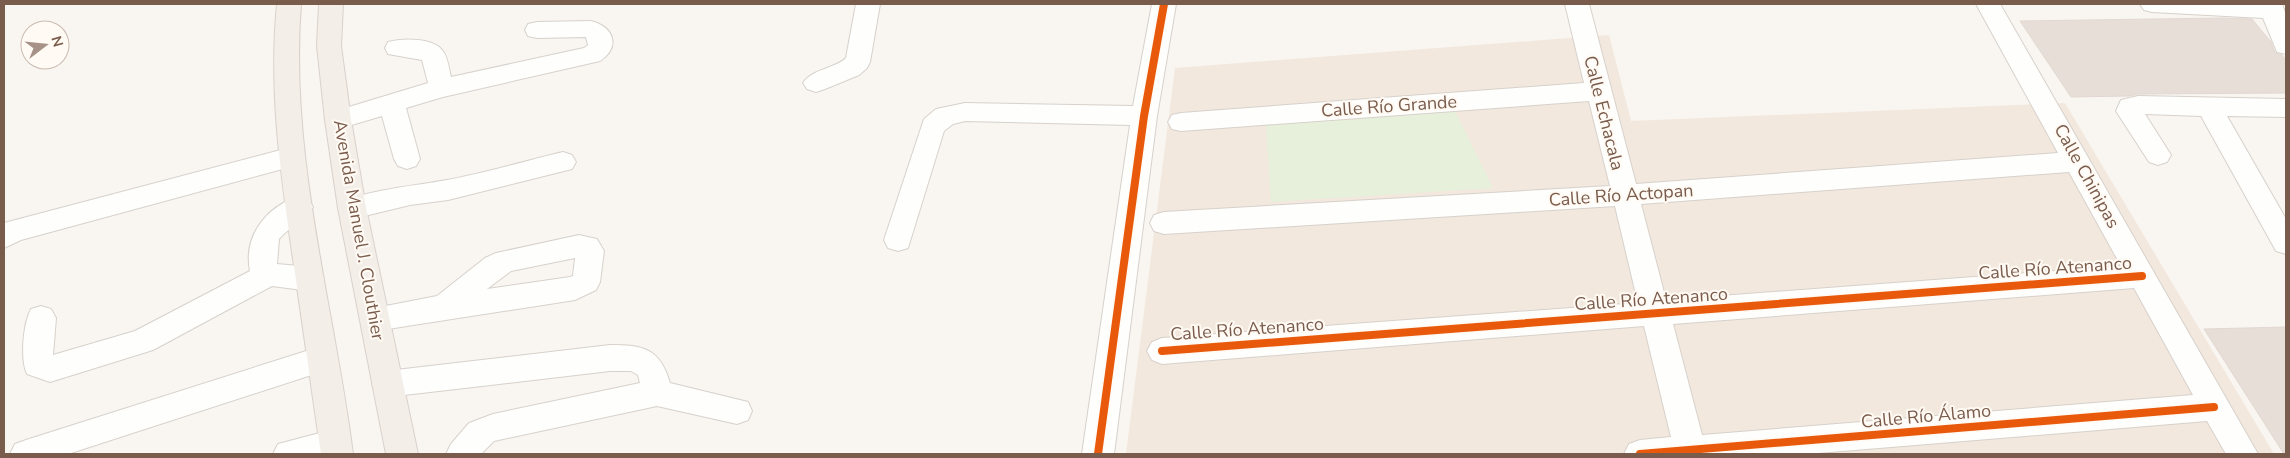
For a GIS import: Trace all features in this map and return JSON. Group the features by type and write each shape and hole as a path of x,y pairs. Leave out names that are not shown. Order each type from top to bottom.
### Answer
{"main road":[{"path":"289,4 286,29 286,105 299,207 336,449"},
{"name":"Avenida Manuel J. Clouthier","path":"331,4 329,46 338,120 352,208 402,454"}],"street":[{"path":"816,83 850,68 858,62 868,4"},
{"path":"1098,454 1144,116 1164,4"},
{"name":"Calle Echacala","path":"1577,4 1690,452"},
{"name":"Calle Chinipas","path":"1988,4 2242,454"},
{"path":"2152,4 2260,7 2286,46"},
{"path":"338,120 442,88 591,55 600,50 602,41 598,32 591,29 537,30"},
{"path":"397,48 426,51 433,54 442,88"},
{"name":"Calle Río Grande","path":"1181,122 1598,91"},
{"path":"392,104 407,159"},
{"path":"2158,155 2129,111 2130,108 2138,105 2286,108"},
{"path":"2208,106 2286,243"},
{"path":"898,240 933,126 945,116 965,112 1144,116"},
{"path":"4,237 13,231 292,158"},
{"name":"Calle Río Actopan","path":"1164,223 1626,195 2078,161"},
{"path":"352,208 410,195 448,190 563,162"},
{"path":"299,207 277,221 268,232 261,255 264,270 270,274 310,279"},
{"path":"41,318 38,365 50,369 143,341 270,274"},
{"name":"Calle Río Atenanco","path":"1162,350 2142,276"},
{"path":"375,319 444,306"},
{"path":"388,384 631,357 646,362 654,372 657,394"},
{"path":"26,454 322,358"},
{"path":"462,454 480,433 493,428 657,394 737,411"},
{"name":"Calle Río Álamo","path":"1640,454 1690,452 2214,407"},
{"path":"289,454 336,449"}],"shaded area":[{"path":"1609,35 1631,121 2065,103 2274,454 1126,454 1175,68"}],"green space":[{"path":"1455,111 1493,188 1271,202 1266,125"}],"building":[{"path":"2252,19 2271,42 2275,53 2282,55 2286,60 2286,93 2138,94 2129,96 2071,97 2020,21"},
{"path":"2286,327 2286,454 2284,454 2204,329"}],"cycle path":[{"path":"1098,454 1144,116 1164,4"},
{"path":"1162,351 2142,276"},
{"path":"1640,454 2214,407"}]}
